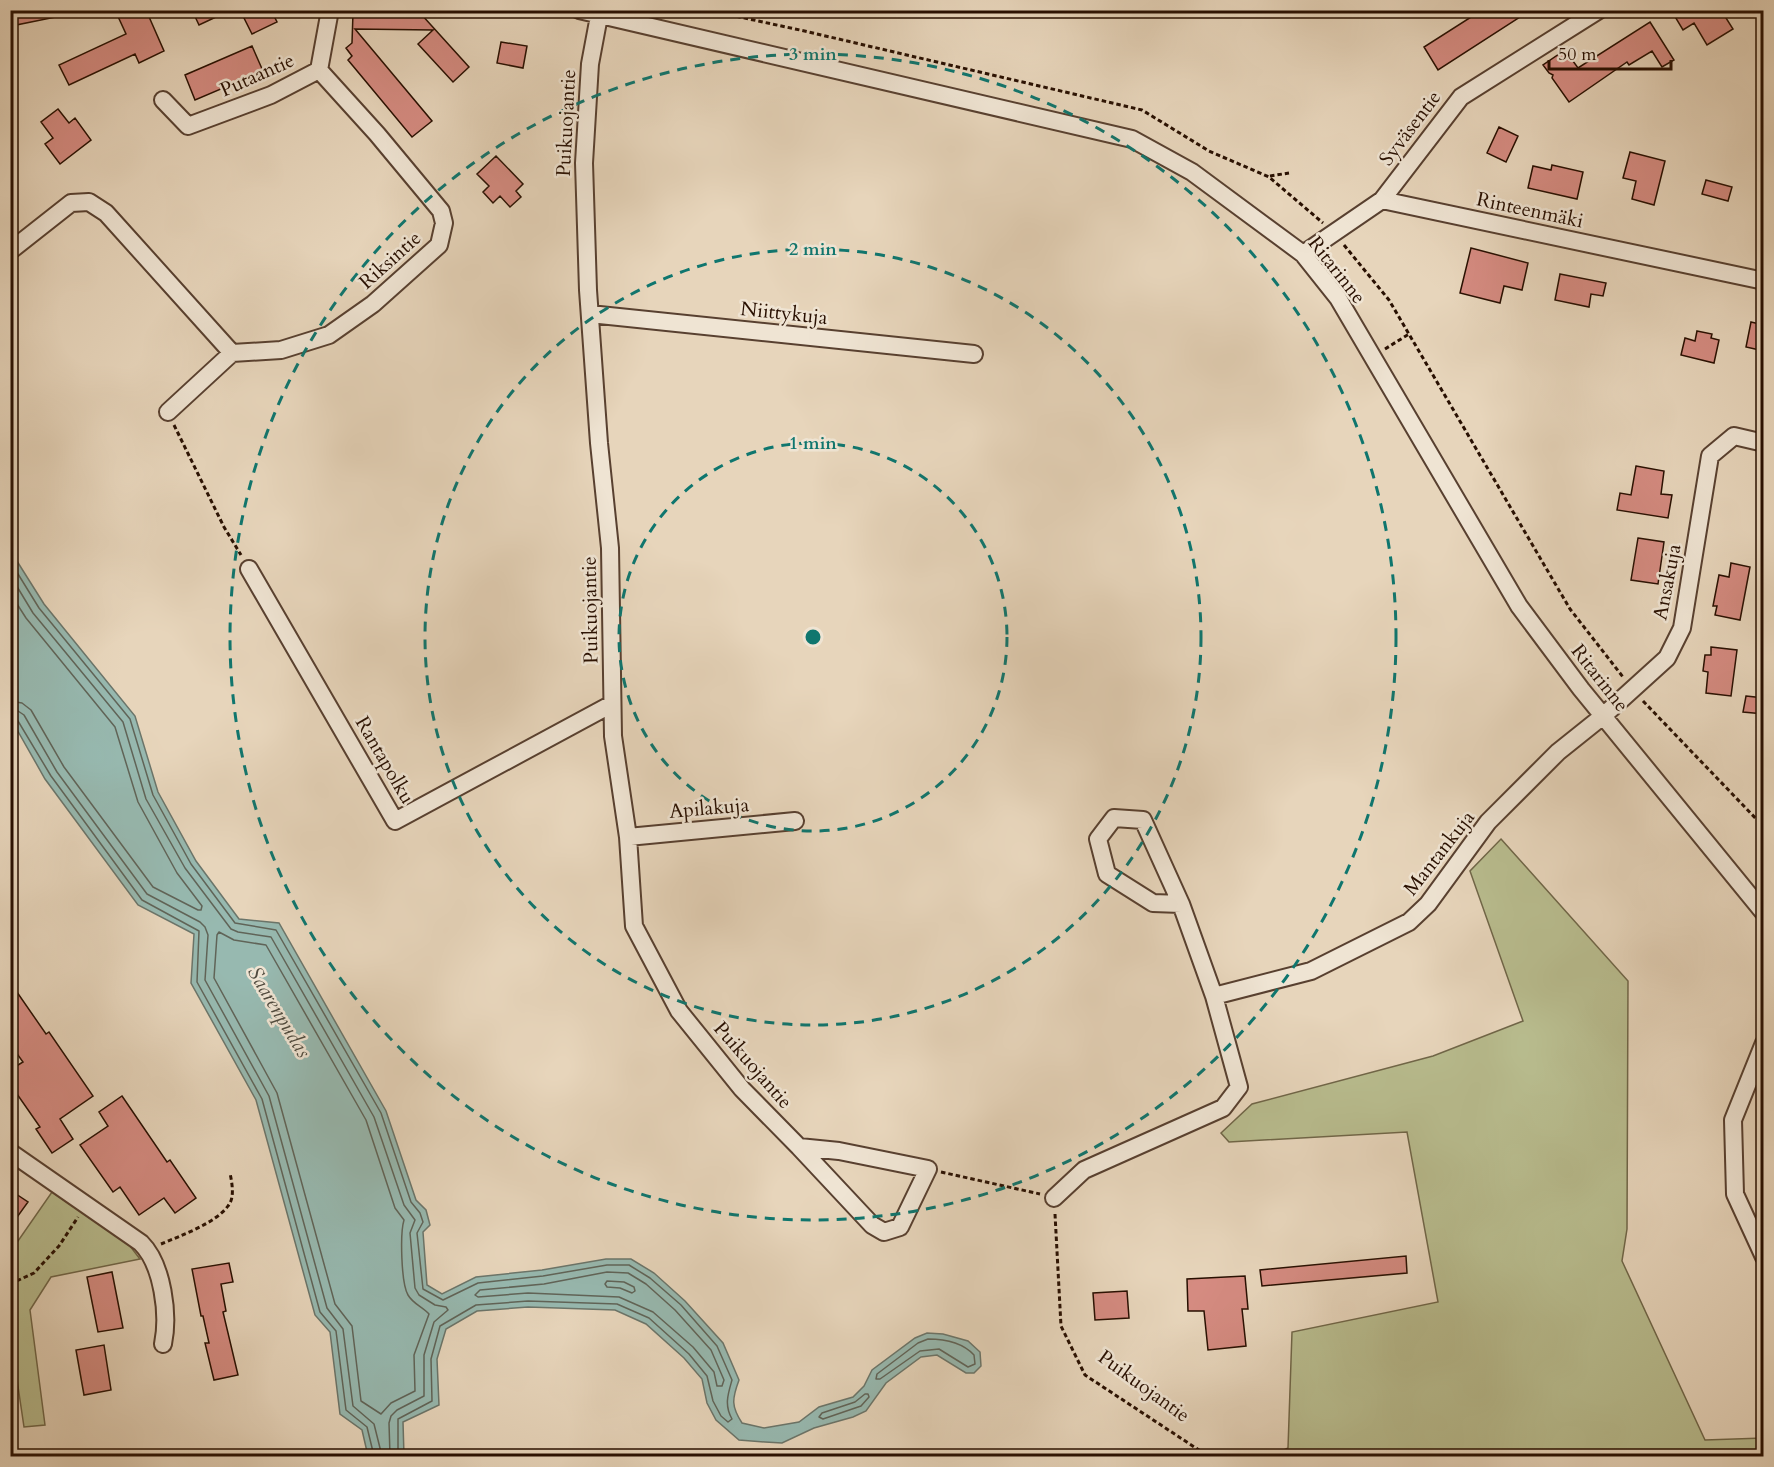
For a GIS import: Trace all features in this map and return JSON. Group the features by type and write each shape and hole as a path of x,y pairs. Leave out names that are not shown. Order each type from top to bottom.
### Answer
{"street":[{"name":"Putaantie","path":"163,100 188,126 271,95 319,69 330,10"},
{"name":"Ritarinne","path":"579,10 1132,140 1192,172 1303,254 1338,298 1519,606 1603,716 1764,913"},
{"name":"Syväsentie","path":"1382,200 1461,97 1599,10"},
{"name":"Puikuojantie","path":"599,15 590,64 584,163 590,314 599,443 610,549 613,736 628,837 634,926 679,1011 742,1089 872,1225 884,1232 900,1227 928,1169"},
{"name":"Riksintie","path":"232,353 281,350 329,335 373,304 439,245 444,223 441,211 378,134 319,69"},
{"path":"1303,254 1382,200"},
{"name":"Rinteenmäki","path":"1382,200 1764,281"},
{"path":"10,251 70,203 89,202 106,213 232,353 168,412"},
{"name":"Niittykuja","path":"590,314 974,354"},
{"name":"Ansakuja","path":"1603,716 1667,658 1682,628 1710,456 1734,436 1764,443"},
{"name":"Rantapolku","path":"249,569 395,821 612,704"},
{"name":"Mantankuja","path":"1214,996 1311,971 1409,922 1428,904 1488,822 1558,752 1603,716"},
{"path":"1054,1198 1084,1170 1223,1108 1239,1087 1214,996 1181,904 1143,820 1114,818 1098,839 1107,874 1152,903 1181,904"},
{"name":"Apilakuja","path":"628,837 795,821"},
{"path":"1764,1043 1733,1120 1736,1194 1764,1257"},
{"path":"799,1147 839,1151 928,1169"},
{"path":"10,1152 148,1250 154,1262 163,1295 167,1327 163,1344"}],"path":[{"path":"707,10 1142,110 1209,151 1269,177 1334,232 1389,300 1570,609 1632,690 1764,827"},
{"path":"1269,177 1289,173"},
{"path":"1372,356 1409,334"},
{"path":"168,412 224,527 249,569"},
{"path":"928,1169 1054,1198"},
{"path":"148,1250 200,1226 230,1206 232,1191 230,1173"},
{"name":"Puikuojantie","path":"1054,1198 1060,1326 1085,1374 1208,1456"},
{"path":"10,1284 34,1273 59,1246 87,1205"}],"green space":[{"path":"1501,839 1628,981 1627,1229 1622,1261 1705,1440 1763,1438 1763,1456 1272,1456 1288,1448 1292,1332 1438,1302 1407,1132 1229,1142 1221,1133 1252,1104 1433,1056 1523,1021 1470,871"},
{"path":"52,1192 130,1246 140,1259 51,1277 30,1310 45,1425 24,1427 11,1339 11,1251"}],"water":[{"name":"Saarenpudas","path":"10,550 44,604 135,716 158,792 196,861 239,919 279,923 386,1111 416,1200 426,1210 430,1225 423,1232 427,1285 442,1294 476,1277 542,1270 606,1259 631,1259 654,1273 685,1301 723,1343 739,1380 734,1402 738,1417 742,1423 764,1428 799,1422 819,1407 853,1397 864,1386 872,1370 915,1338 927,1333 943,1334 968,1341 980,1352 981,1366 974,1373 966,1373 937,1355 921,1357 886,1383 866,1411 853,1417 814,1428 782,1443 739,1440 716,1420 707,1403 702,1379 684,1358 646,1324 615,1310 528,1307 477,1311 446,1329 437,1359 439,1405 403,1422 404,1456 368,1456 362,1430 340,1414 330,1332 315,1315 256,1100 191,983 194,934 138,905 45,779 11,719"}],"building":[{"path":"13,10 55,10 56,17 16,25"},
{"path":"115,10 146,10 164,51 139,63 135,54 69,85 59,65 126,34"},
{"path":"192,10 231,10 199,25"},
{"path":"240,10 271,10 277,22 252,34"},
{"path":"1482,10 1531,10 1438,70 1424,47"},
{"path":"1671,10 1721,10 1733,29 1707,45 1694,23 1683,30"},
{"path":"353,13 421,14 469,67 453,82 418,44 433,30 355,29 432,121 412,137 348,60 352,56 346,48 352,43"},
{"path":"1650,22 1674,60 1662,67 1652,51 1629,65 1627,62 1569,102 1552,78 1553,75 1543,65 1565,50 1578,68"},
{"path":"501,42 527,46 523,68 497,63"},
{"path":"252,46 263,71 195,100 185,75"},
{"path":"58,109 69,123 75,118 91,140 60,164 45,144 53,138 41,122"},
{"path":"1499,127 1518,136 1506,162 1487,153"},
{"path":"1630,152 1665,161 1654,205 1632,199 1636,181 1623,178"},
{"path":"496,156 523,184 516,191 521,197 510,207 500,196 493,203 483,192 489,186 477,174"},
{"path":"1552,165 1583,172 1577,199 1528,188 1533,166 1551,170"},
{"path":"1706,180 1732,187 1728,201 1702,194"},
{"path":"1471,248 1528,263 1522,290 1504,286 1500,303 1460,293"},
{"path":"1560,274 1606,283 1603,296 1591,294 1589,307 1555,300"},
{"path":"1751,322 1764,325 1764,351 1746,347"},
{"path":"1697,331 1712,334 1711,338 1719,340 1714,363 1681,355 1685,338 1695,341"},
{"path":"1636,466 1664,471 1661,494 1672,495 1668,518 1617,510 1620,493 1631,495"},
{"path":"1638,538 1664,542 1658,584 1631,580"},
{"path":"1731,563 1750,567 1740,620 1715,615 1717,606 1713,606 1719,575 1729,577"},
{"path":"1711,647 1737,650 1731,696 1706,693 1708,672 1703,671 1705,655 1711,655"},
{"path":"1746,696 1764,698 1764,714 1743,712"},
{"path":"10,982 46,1034 49,1032 93,1096 60,1119 73,1139 52,1153 36,1129 40,1127 10,1084 10,1070 23,1062 10,1044"},
{"path":"122,1096 167,1162 170,1160 196,1198 175,1213 164,1198 139,1215 120,1187 113,1192 80,1145 108,1126 99,1112"},
{"path":"10,1190 28,1202 10,1227"},
{"path":"1406,1256 1407,1273 1262,1286 1260,1270"},
{"path":"229,1263 233,1282 221,1284 226,1311 223,1312 238,1375 214,1380 205,1343 209,1343 192,1269"},
{"path":"112,1272 123,1328 98,1332 87,1277"},
{"path":"1245,1276 1248,1309 1242,1309 1246,1346 1208,1350 1204,1311 1188,1311 1187,1279"},
{"path":"1127,1291 1129,1318 1095,1320 1093,1293"},
{"path":"104,1345 111,1390 84,1395 76,1350"}]}
